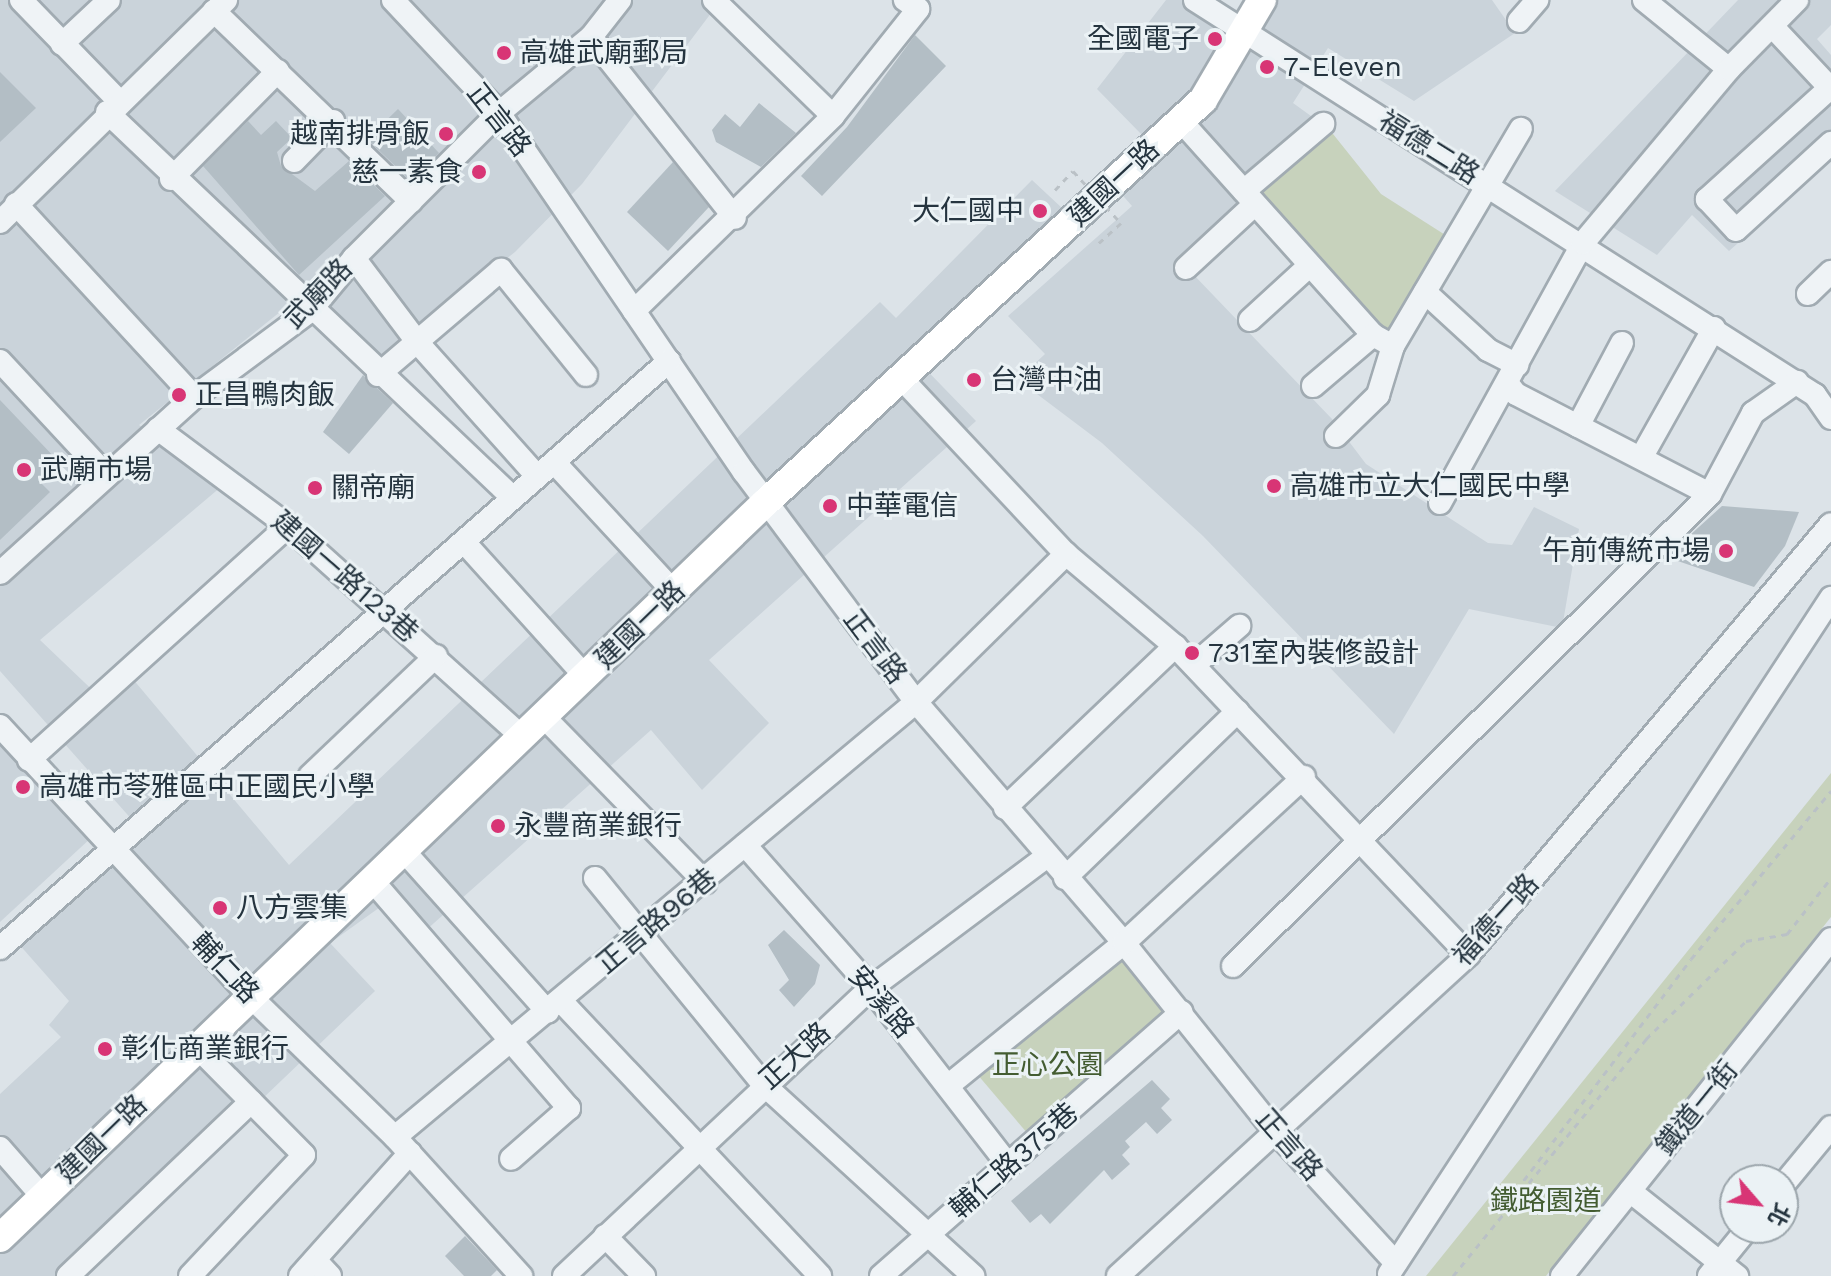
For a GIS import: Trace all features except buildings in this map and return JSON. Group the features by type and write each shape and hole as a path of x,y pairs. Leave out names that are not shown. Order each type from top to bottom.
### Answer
{"main road":[{"name":"建國一路","path":"0,1238 766,502 1203,100 1262,0"}],"street":[{"path":"21,0 62,44 171,179 513,498"},
{"path":"62,44 109,0"},
{"name":"正言路","path":"393,0 499,113 766,502 916,702 1046,857 1124,943 1274,1130 1392,1270"},
{"name":"武廟路","path":"0,573 194,397 310,311 354,258 499,113 591,37 620,0"},
{"path":"714,0 833,116"},
{"path":"634,311 735,218 833,116 918,9 905,0"},
{"name":"福德二路","path":"1195,0 1244,34 1583,243"},
{"path":"1519,21 1537,0"},
{"path":"1644,0 1729,69"},
{"path":"1440,503 1583,243 1729,69 1797,0"},
{"path":"0,222 112,106 220,6 278,71 333,121 411,201"},
{"path":"1772,26 1831,89 1707,199 1736,230 1831,143"},
{"path":"591,37 735,218"},
{"path":"171,179 278,71"},
{"path":"294,161 333,121"},
{"path":"1181,121 1310,265 1383,340 1378,395 1336,436"},
{"path":"1186,268 1323,124"},
{"path":"1313,386 1383,340 1425,292 1521,129"},
{"path":"16,204 194,397"},
{"path":"1583,243 1797,382 1815,395 1831,418"},
{"path":"354,258 418,343 674,592"},
{"path":"1250,320 1310,265"},
{"path":"378,375 501,270 586,375"},
{"path":"1808,294 1831,272"},
{"path":"1425,292 1512,374 1578,426 1710,494"},
{"path":"1641,458 1714,328"},
{"path":"1578,426 1622,343"},
{"path":"0,361 106,475"},
{"path":"0,948 388,612 669,361"},
{"path":"902,379 1066,554 1194,665 1364,840 1468,955"},
{"path":"1233,966 1364,840 1710,494 1753,413 1797,382"},
{"name":"建國一路123巷","path":"158,429 288,526 388,612 522,737"},
{"name":"福德一路","path":"1118,1276 1468,955 1831,524"},
{"path":"29,760 288,526"},
{"path":"464,542 586,677"},
{"name":"正言路96巷","path":"315,1271 403,1145 512,1041 916,702 1066,554"},
{"path":"1392,1270 1831,598"},
{"path":"1194,665 1239,626"},
{"path":"1005,808 1175,646"},
{"path":"310,776 436,656"},
{"path":"1065,878 1238,711"},
{"path":"544,717 705,882"},
{"name":"輔仁路","path":"0,726 251,997 403,1145 521,1276"},
{"path":"949,1085 1124,943 1304,777"},
{"name":"安溪路","path":"745,845 871,988 1009,1166"},
{"path":"403,850 820,1276"},
{"name":"正大路","path":"564,1276 763,1084 871,988 1046,857"},
{"path":"595,878 644,933 763,1084 973,1276"},
{"path":"371,879 569,1108 511,1159"},
{"name":"鐵道一街","path":"1562,1276 1831,939"},
{"name":"輔仁路375巷","path":"881,1276 1181,1012"},
{"path":"190,1276 304,1155 198,1048"},
{"path":"68,1276 251,1102"},
{"path":"1799,1166 1831,1127"},
{"path":"0,1148 42,1196"},
{"path":"1630,1191 1722,1272 1739,1244"},
{"path":"605,1236 644,1276"}],"path":[{"path":"1055,190 1073,171 1121,223 1099,243"},
{"path":"1453,1276 1691,959 1831,791"},
{"path":"1489,1228 1676,1009 1746,941 1787,934 1831,879"}],"shaded area":[{"path":"0,0 721,0 582,184 515,252 365,371 290,304 139,425 222,486 40,640 106,703 132,678 289,865 880,302 896,318 1032,180 1062,208 909,352 976,421 709,660 769,723 702,790 651,730 416,939 383,905 330,943 375,991 77,1276 0,1276 0,1094 61,1037 49,1025 69,1001 17,942 142,831 0,671"},
{"name":"高雄市立大仁國民中學","path":"1166,0 1204,0 1236,21 1247,0 1492,0 1515,33 1414,101 1328,48 1293,103 1329,129 1191,272 1332,419 1366,464 1488,543 1512,545 1534,507 1579,529 1562,628 1469,609 1394,734 1203,536 1102,443 1033,391 1028,370 1045,354 1008,316 1132,206 1102,172 1143,136 1097,89"},
{"path":"1738,0 1831,0 1831,25 1817,39 1831,55 1831,161 1729,251 1692,215 1657,255 1555,191"},
{"name":"高雄市苓雅區中正國民小學","path":"0,738 92,837 0,922"}],"green space":[{"path":"1329,129 1381,194 1450,238 1396,329 1383,335 1255,197 1257,188"},
{"name":"鐵路園道","path":"1831,773 1831,917 1546,1276 1426,1276"},
{"name":"正心公園","path":"1124,953 1169,1011 1028,1134 977,1074"}],"place":[{"name":"全國電子","path":"1215,39"},
{"name":"高雄武廟郵局","path":"504,53"},
{"name":"7-Eleven","path":"1267,67"},
{"name":"越南排骨飯","path":"446,134"},
{"name":"慈一素食","path":"479,172"},
{"name":"大仁國中","path":"1040,211"},
{"name":"台灣中油","path":"974,380"},
{"name":"正昌鴨肉飯","path":"179,395"},
{"name":"武廟市場","path":"24,470"},
{"name":"高雄市立大仁國民中學","path":"1274,486"},
{"name":"關帝廟","path":"315,488"},
{"name":"中華電信","path":"830,506"},
{"name":"午前傳統市場","path":"1726,551"},
{"name":"731室內裝修設計","path":"1192,653"},
{"name":"高雄市苓雅區中正國民小學","path":"23,787"},
{"name":"永豐商業銀行","path":"498,826"},
{"name":"八方雲集","path":"220,908"},
{"name":"彰化商業銀行","path":"105,1049"}]}
